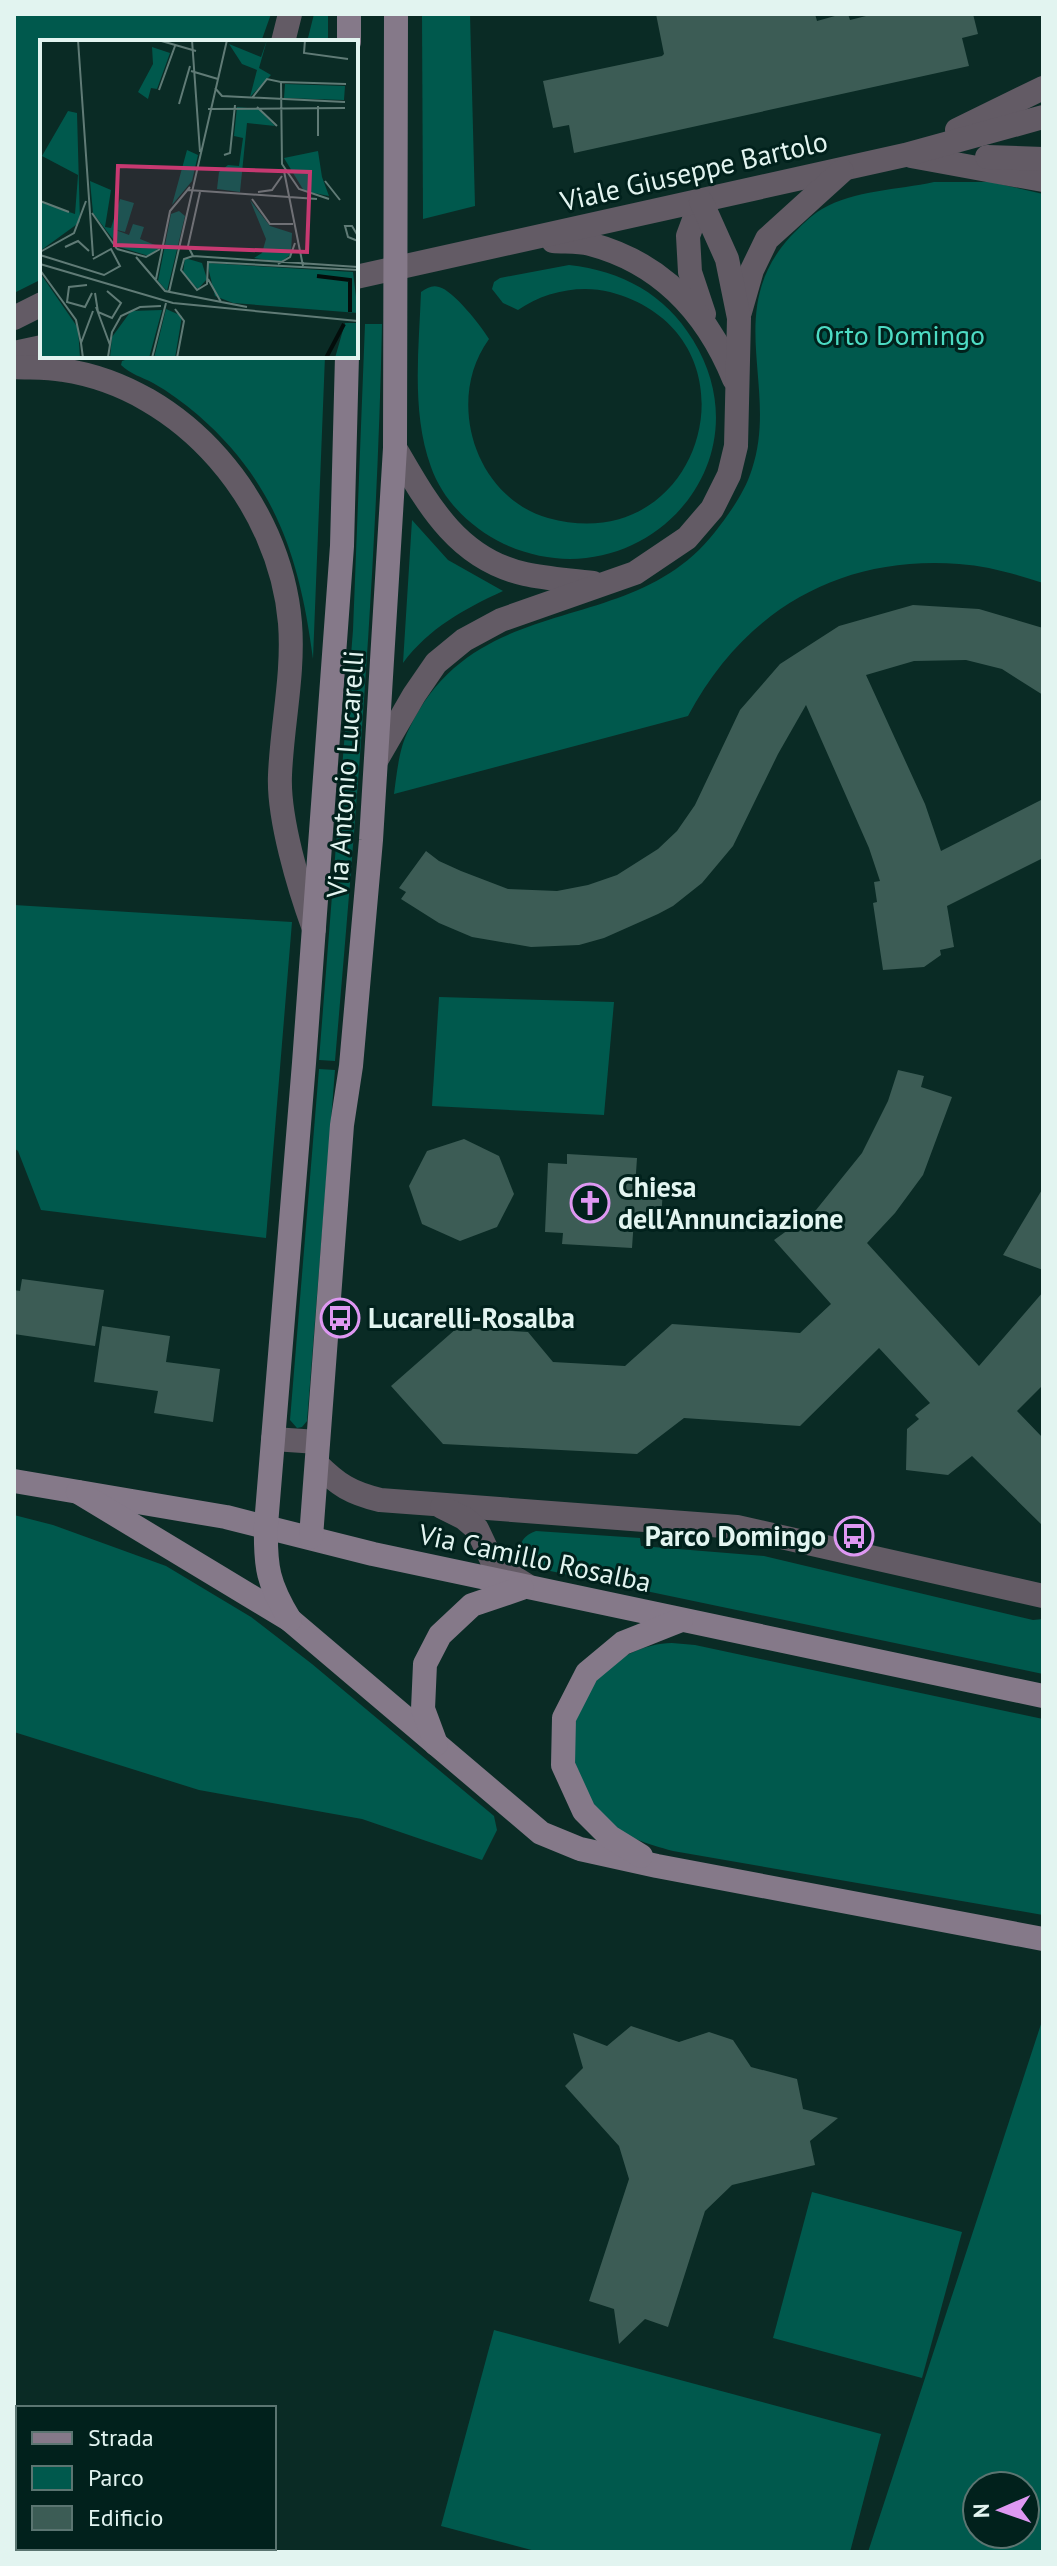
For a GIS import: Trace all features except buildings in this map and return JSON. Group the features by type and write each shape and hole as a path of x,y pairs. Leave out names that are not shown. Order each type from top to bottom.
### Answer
{"street":[{"path":"284,40 290,14"},
{"path":"349,14 349,40"},
{"name":"Via Antonio Lucarelli","path":"311,1537 342,1125 357,1005 371,840 395,448 396,14"},
{"path":"905,155 1043,88"},
{"name":"Viale Giuseppe Bartolo","path":"358,277 905,155 1043,117"},
{"path":"905,155 1043,159"},
{"path":"905,155 1043,180"},
{"path":"739,318 752,270 767,239 844,169"},
{"path":"377,759 436,663 464,640 501,620 635,573 687,538 712,509 729,475 736,446 739,318 727,259 701,201"},
{"path":"701,201 688,236 690,272 707,325"},
{"path":"527,239 589,243 625,257 657,275 685,298 707,325 723,352 738,388"},
{"path":"14,318 40,305"},
{"path":"14,353 40,347"},
{"name":"Via Antonio Lucarelli","path":"290,1620 273,1593 266,1555 266,1525 342,546 347,358"},
{"path":"14,367 64,370 136,394 179,419 222,463 248,498 268,537 281,577 289,622 290,671 279,778 299,887 314,929"},
{"path":"395,448 433,512 465,545 505,568 526,574 600,584"},
{"path":"273,1439 317,1453 336,1483 359,1495 380,1500 737,1527 1043,1596"},
{"name":"Via Camillo Rosalba","path":"14,1481 266,1525 348,1548 1043,1696"},
{"path":"78,1492 290,1620 541,1833 580,1849 657,1866 1043,1939"},
{"path":"435,1503 471,1523 494,1565 528,1587"},
{"path":"437,1746 423,1709 425,1664 440,1635 472,1605 528,1587"},
{"path":"657,1866 610,1837 584,1811 563,1765 564,1718 587,1673 623,1643 681,1620"}],"green space":[{"path":"14,14 271,14 262,40 40,40 40,280 14,293"},
{"path":"314,14 328,14 328,40 308,40"},
{"path":"422,14 470,14 475,206 423,219"},
{"name":"Orto Domingo","path":"934,182 991,182 1043,194 1043,583 1001,571 959,564 915,564 874,569 835,580 800,597 767,619 737,647 711,679 688,716 394,794 401,752 409,729 438,684 474,653 513,633 641,589 680,566 726,518 749,478 759,439 756,321 760,293 770,265 790,237 813,215 848,198"},
{"path":"569,265 624,279 655,298 682,324 693,340 713,388 715,434 702,476 677,512 642,540 600,556 553,558 504,544 480,530 451,502 436,479 425,446 419,402 421,292 434,286 445,290 467,310 489,339 476,363 469,389 469,416 474,443 485,468 501,490 522,507 548,518 602,523 646,507 678,477 697,437 701,394 689,351 659,316 610,292 586,289 550,294 518,310 503,303 492,289 494,282 500,278"},
{"path":"365,324 382,324 376,508 335,1061 319,1060 353,630"},
{"path":"131,358 325,358 313,659 301,588 280,525 265,496 225,441 198,415 165,390 132,373 121,365 122,361"},
{"path":"412,520 448,560 503,591 448,621 424,640 403,663"},
{"path":"14,905 292,922 266,1238 41,1210 18,1151 14,1148"},
{"path":"439,997 614,1002 604,1115 432,1106"},
{"path":"319,1069 335,1070 307,1421 297,1428 290,1420"},
{"path":"14,1515 53,1525 166,1566 251,1617 494,1816 497,1830 482,1860 362,1819 199,1790 14,1732"},
{"path":"536,1531 640,1538 641,1546 764,1556 1033,1620 1043,1619 1043,1674 536,1568 525,1559 521,1544"},
{"path":"672,1643 695,1645 1043,1719 1043,1915 673,1851 636,1839 610,1825 595,1809 576,1767 573,1741 577,1716 587,1694 603,1674 622,1658 646,1647"},
{"path":"1043,2018 1043,2552 868,2552"},
{"path":"812,2192 962,2232 922,2378 773,2338"},
{"path":"494,2330 881,2434 850,2552 539,2552 441,2526"}],"place":[{"name":"Chiesa dell'Annunciazione","path":"590,1203"},
{"name":"Lucarelli-Rosalba","path":"340,1318"},
{"name":"Parco Domingo","path":"854,1536"}]}
